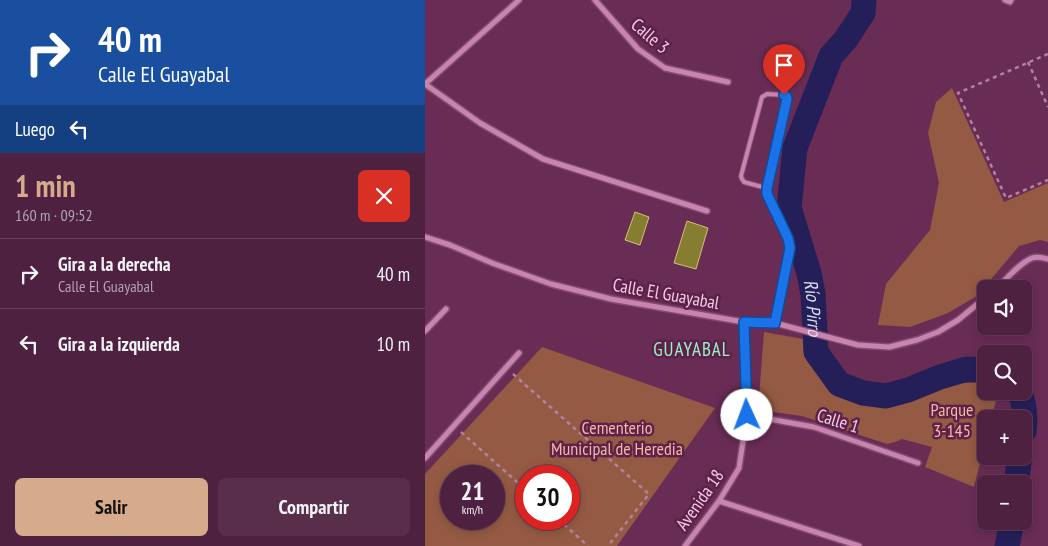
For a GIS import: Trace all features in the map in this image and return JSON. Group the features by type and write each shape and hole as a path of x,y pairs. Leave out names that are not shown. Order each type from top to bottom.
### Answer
{"street":[{"path":"519,0 425,84 480,123 543,159 707,211"},
{"name":"Calle 3","path":"595,0 638,49 665,68 727,82"},
{"name":"Calle El Guayabal","path":"425,237 450,244 492,263 551,284 611,300 744,322 775,323 858,345 889,346 917,340 938,332 977,305"},
{"path":"1006,280 1033,258 1048,259"},
{"path":"425,330 446,309"},
{"name":"Avenida 18","path":"685,546 719,501 739,468 747,415 744,322"},
{"path":"425,458 519,353"},
{"name":"Calle 1","path":"747,415 814,427 919,463"},
{"path":"719,501 859,546"}],"lane":[{"path":"767,188 744,182 741,176 763,98 767,94 784,95 787,99 767,188 767,194 788,238 790,248 775,323"}],"path":[{"path":"1048,54 959,93 1006,198 1048,180"},
{"path":"1028,62 1048,107"},
{"path":"506,368 649,494 607,546"},
{"path":"454,426 515,480"},
{"path":"570,530 588,546"}],"green space":[{"path":"952,88 1004,202 1048,183 1048,242 1040,240 1019,246 990,280 977,280 977,296 948,313 910,327 878,325 886,284 930,230 939,183 928,133 936,102"},
{"name":"Parque 3-145","path":"764,332 809,340 815,363 827,380 848,393 870,403 893,402 961,383 977,383 977,400 996,401 994,410 977,410 977,465 980,465 974,487 925,467 932,447 902,439 887,444 802,416 758,410"},
{"name":"Cementerio Municipal de Heredia","path":"542,347 715,408 617,546 425,546 425,474"}],"building":[{"path":"635,212 649,217 640,245 625,240"},
{"path":"687,221 708,228 696,269 674,263"}],"waterway":[{"name":"Río Pirro","path":"864,0 863,13 846,39 831,56 795,148 789,208 809,273 813,294 816,352 839,384 863,393 886,396 967,369 977,370"},
{"name":"Río Pirro","path":"1023,400 1025,410"},
{"name":"Río Pirro","path":"1017,475 1019,465"},
{"name":"Río Pirro","path":"1007,546 1010,530"}],"district":[{"name":"GUAYABAL","path":"692,349"}],"route":[{"path":"747,415 744,322 775,323 790,248 788,238 767,194 787,99 784,95"}]}
